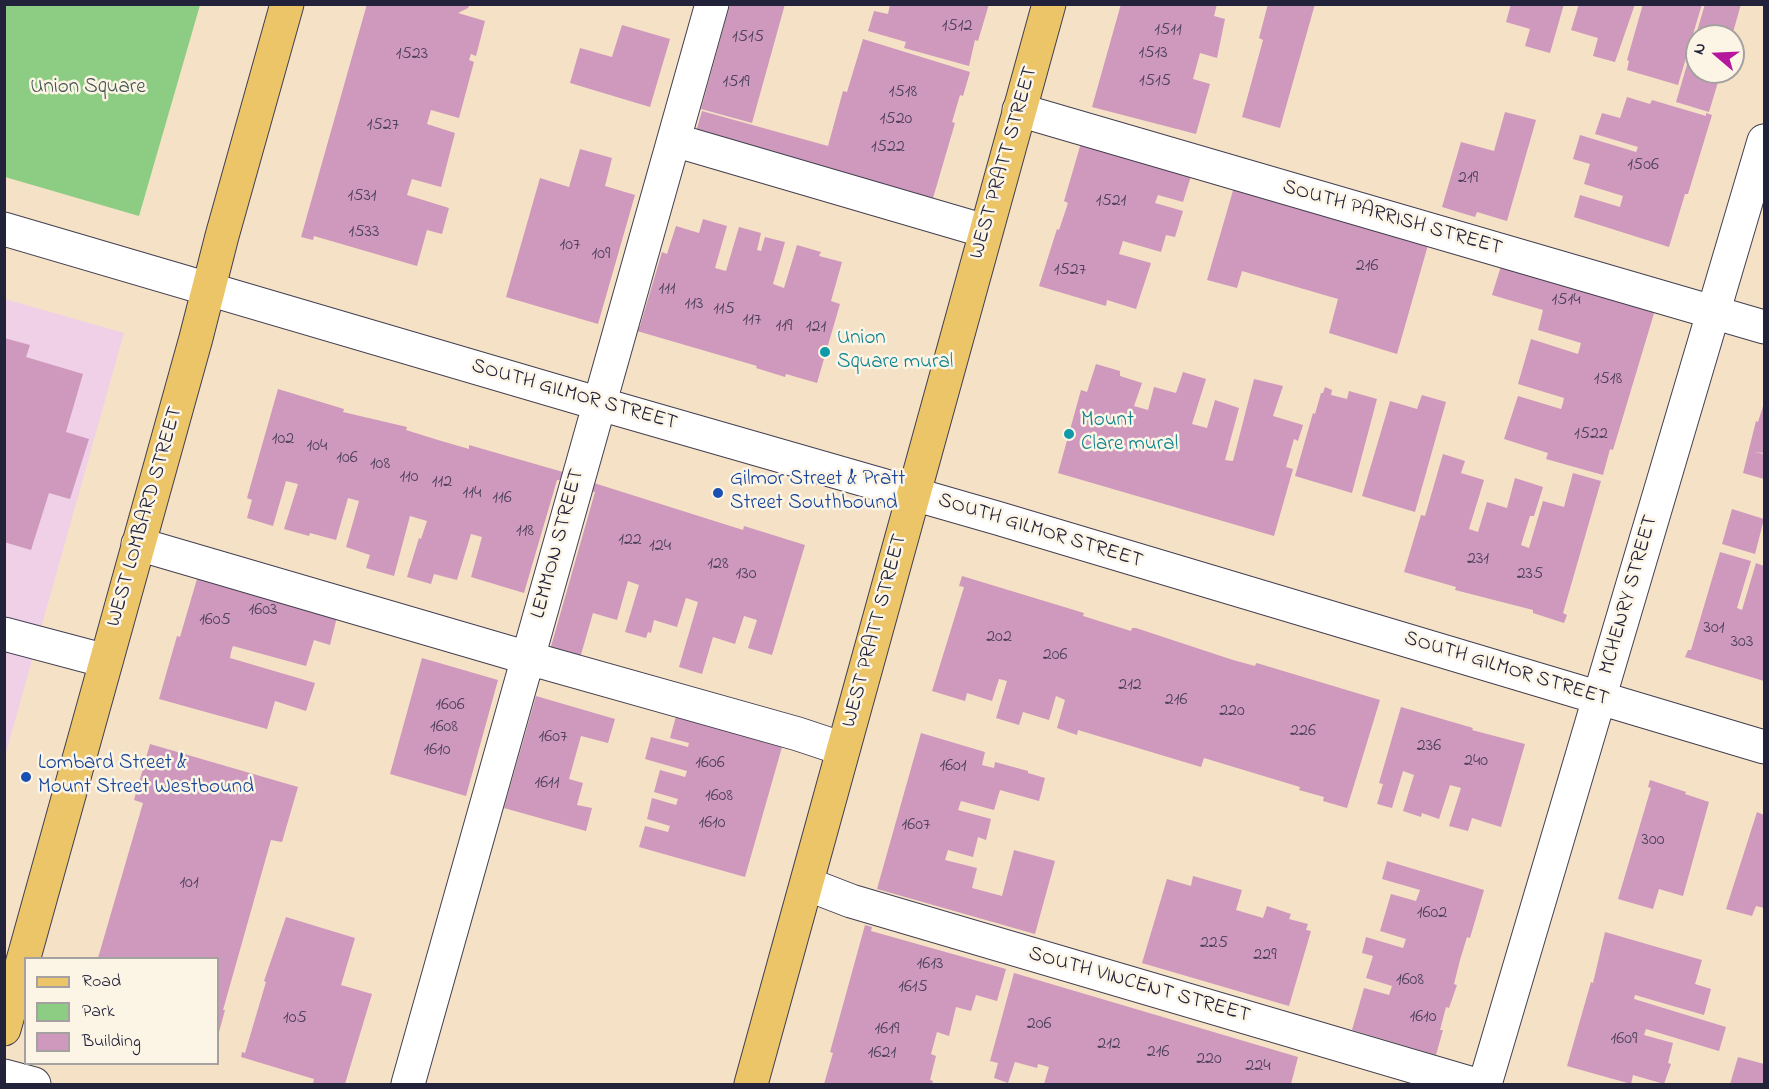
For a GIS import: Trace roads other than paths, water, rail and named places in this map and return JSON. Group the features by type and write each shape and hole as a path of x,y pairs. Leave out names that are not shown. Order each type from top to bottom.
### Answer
{"main road":[{"name":"WEST LOMBARD STREET","path":"4,1029 287,4"},
{"name":"WEST PRATT STREET","path":"751,1084 1049,4"}],"street":[{"name":"LEMMON STREET","path":"408,1084 712,4"},
{"name":"SOUTH PARRISH STREET","path":"1019,110 1764,327"},
{"path":"674,140 986,231"},
{"name":"MCHENRY STREET","path":"1485,1084 1764,141"},
{"name":"SOUTH GILMOR STREET","path":"4,229 913,494 1764,747"},
{"path":"138,544 798,734 843,749"},
{"path":"4,634 106,661"},
{"name":"SOUTH VINCENT STREET","path":"807,884 851,902 1473,1084"},
{"path":"4,1076 34,1084"}],"place":[{"name":"Union Square mural","path":"825,352"},
{"name":"Mount Clare mural","path":"1069,434"},
{"name":"Gilmor Street & Pratt Street Southbound","path":"718,493"},
{"name":"Lombard Street & Mount Street Westbound","path":"26,777"}],"park label":[{"name":"Union Square","path":"88,89"}]}
